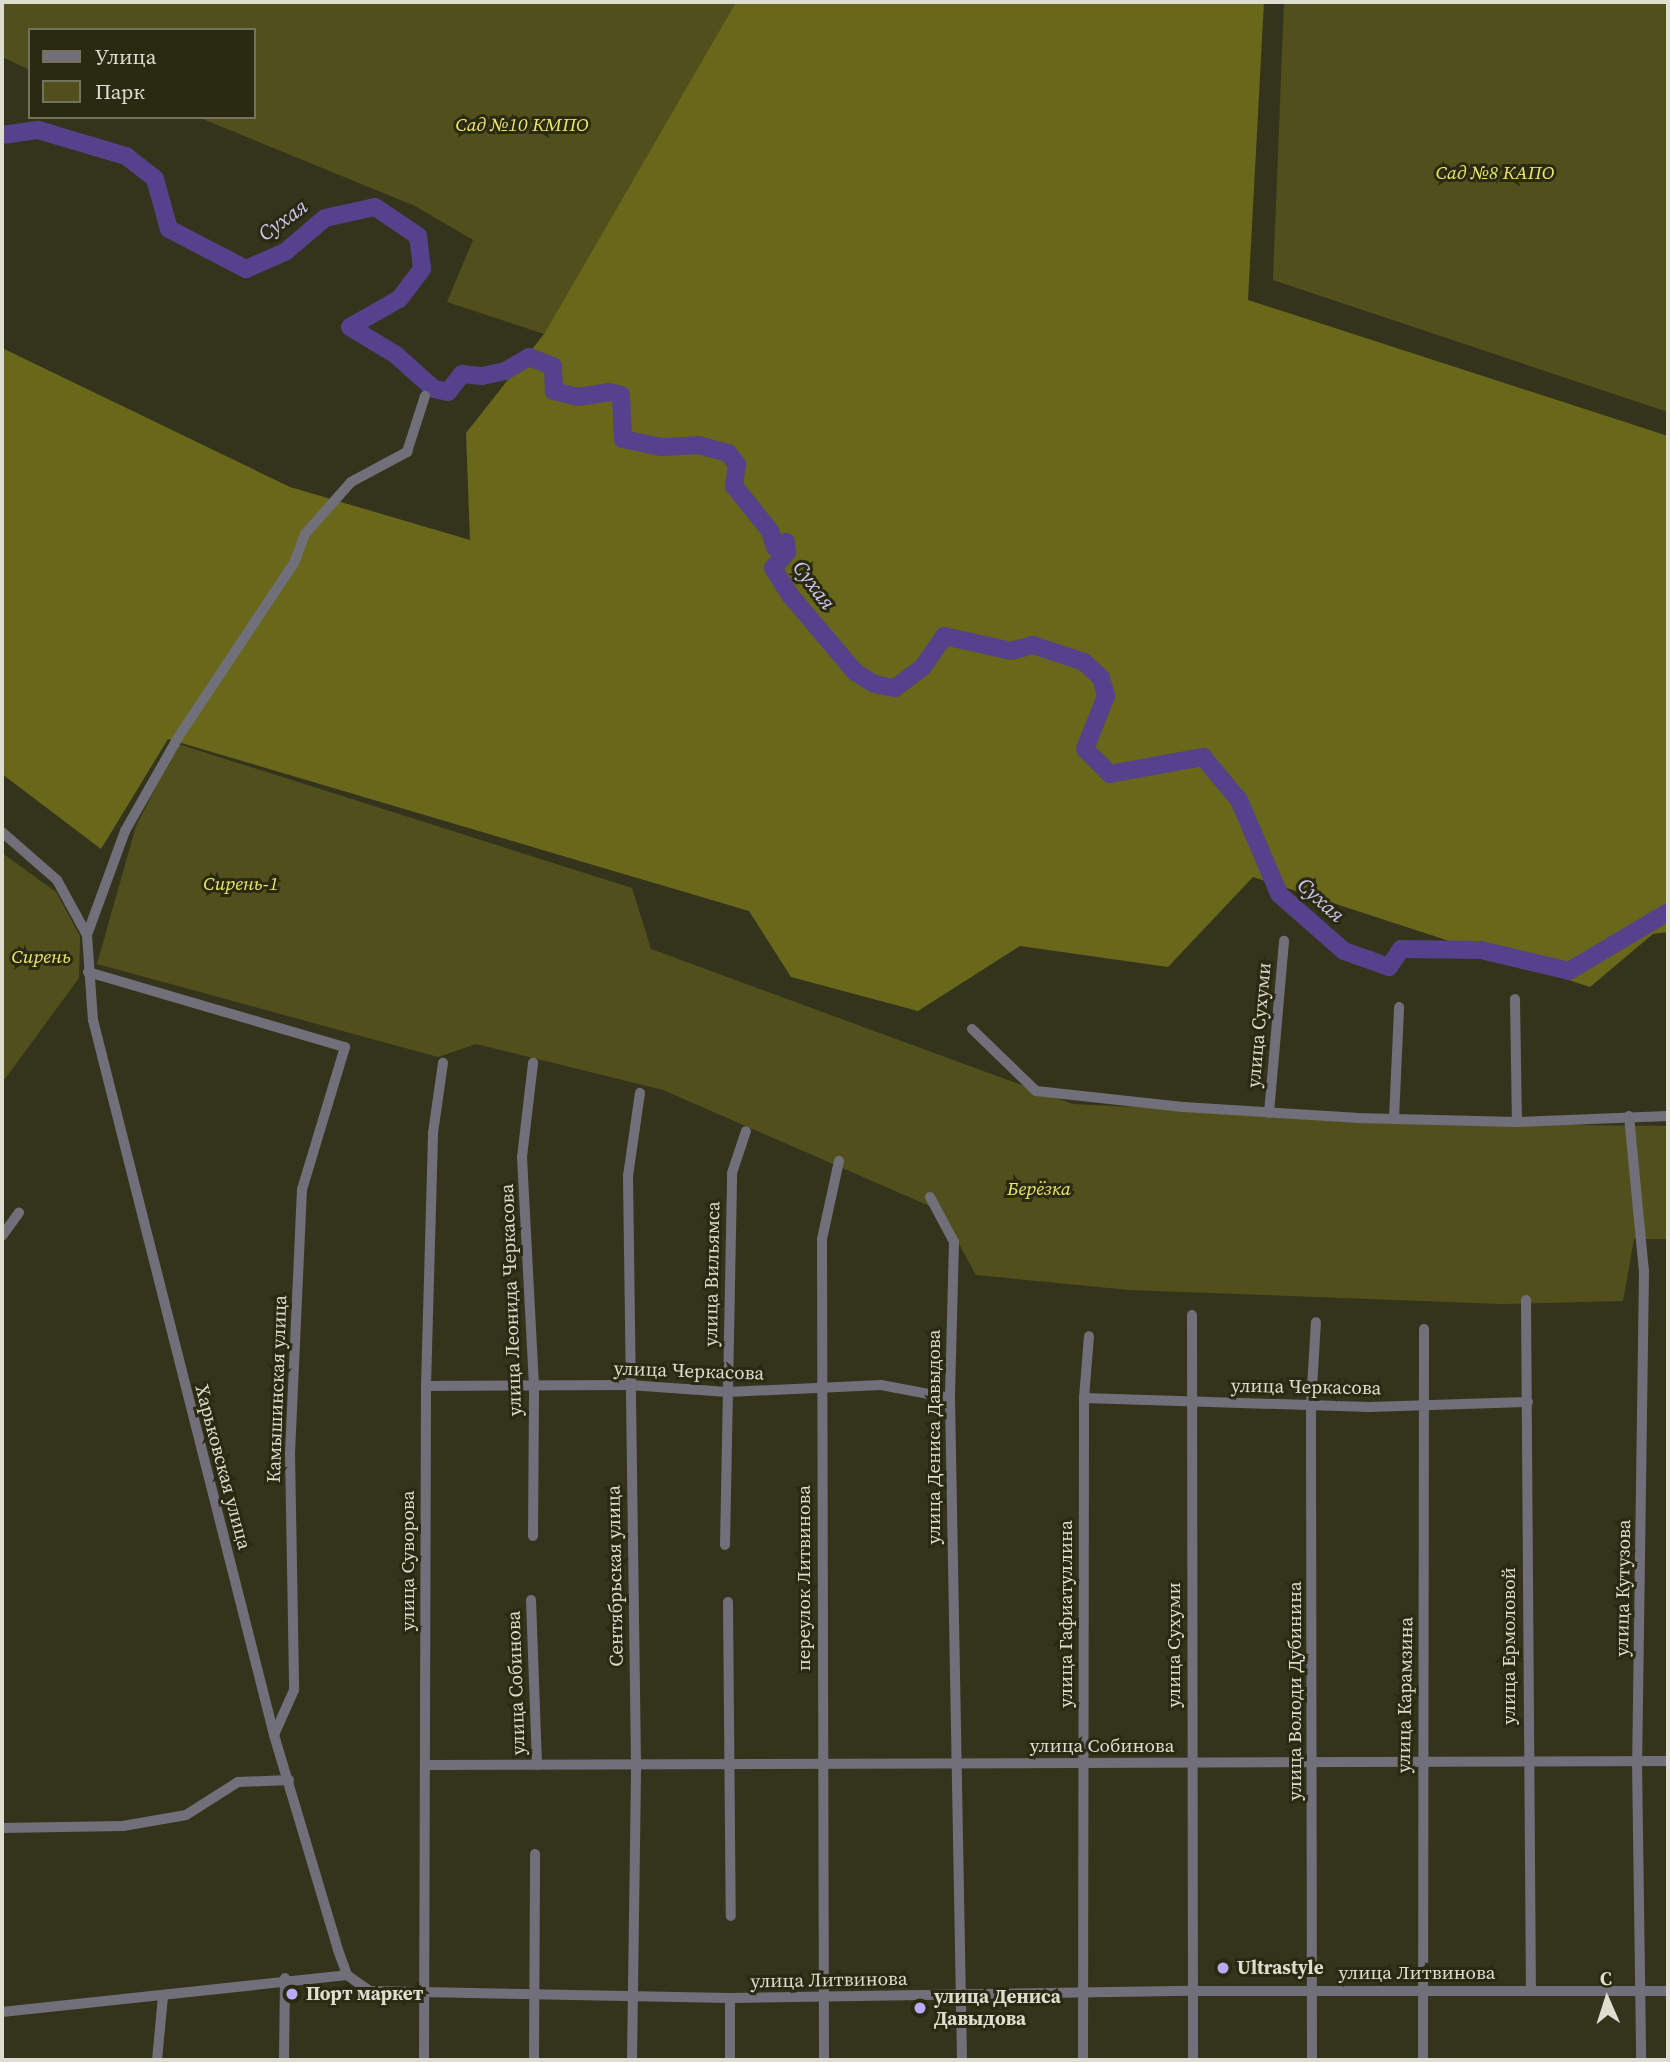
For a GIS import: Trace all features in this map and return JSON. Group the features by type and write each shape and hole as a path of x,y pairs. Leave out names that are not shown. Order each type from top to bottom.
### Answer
{"street":[{"path":"87,935 125,831 179,736 294,563 305,534 351,482 407,452 425,396"},
{"path":"2,832 57,880 87,935"},
{"name":"Харьковская улица","path":"87,935 88,972 100,1048 274,1735 347,1975"},
{"name":"улица Сухуми","path":"1269,1112 1284,941"},
{"name":"Камышинская улица","path":"88,972 345,1047 302,1189 290,1452 294,1690 274,1735"},
{"path":"1515,999 1517,1122"},
{"path":"1394,1119 1399,1007"},
{"path":"972,1029 1036,1091 1269,1112 1394,1119 1517,1122 1668,1116"},
{"name":"улица Суворова","path":"424,2060 426,1387 433,1133 443,1063"},
{"name":"улица Леонида Черкасова","path":"533,1536 534,1386 523,1157 534,1063"},
{"name":"Сентябрьская улица","path":"632,2060 635,1997 636,1765 628,1176 640,1093"},
{"name":"улица Кутузова","path":"1629,1116 1644,1271 1637,1761 1641,2060"},
{"name":"улица Вильямса","path":"725,1545 732,1173 746,1131"},
{"name":"переулок Литвинова","path":"824,2060 826,1997 821,1764 822,1239 839,1161"},
{"name":"улица Дениса Давыдова","path":"930,1197 954,1242 950,1398 961,2060"},
{"path":"2,1236 19,1213"},
{"name":"улица Ермоловой","path":"1526,1300 1526,1762 1531,1991"},
{"name":"улица Сухуми","path":"1192,1315 1193,2060"},
{"name":"улица Володи Дубинина","path":"1312,2060 1311,1405 1316,1322"},
{"name":"улица Карамзина","path":"1423,2060 1426,1992 1421,1762 1426,1406 1424,1329"},
{"name":"улица Гафиатуллина","path":"1083,2060 1081,1992 1084,1398 1089,1336"},
{"name":"улица Черкасова","path":"426,1387 629,1385 728,1392 822,1390 881,1385 950,1398"},
{"name":"улица Черкасова","path":"1084,1398 1311,1405 1426,1406 1528,1402"},
{"name":"улица Собинова","path":"531,1600 537,1765"},
{"path":"727,1602 731,1916"},
{"name":"улица Собинова","path":"425,1765 1668,1761"},
{"path":"2,1828 123,1826 186,1815 238,1782 289,1780"},
{"path":"534,2060 535,1854"},
{"path":"2,2012 163,1996 285,1978 347,1975"},
{"name":"улица Литвинова","path":"347,1975 370,1991 424,1995 730,1998 1313,1990 1668,1991"},
{"path":"284,2060 285,1978"},
{"path":"157,2060 163,1996"},
{"path":"730,1998 730,2060"}],"green space":[{"name":"Сад №10 КМПО","path":"2,2 736,2 544,334 447,302 473,240 415,206 203,119 256,119 256,28 28,28 28,69 2,57"},
{"name":"Сад №8 КАПО","path":"1284,2 1668,2 1668,412 1273,280"},
{"path":"178,744 632,888 651,949 1073,1104 1478,1124 1668,1126 1668,1239 1634,1239 1623,1301 1502,1304 1129,1290 976,1275 941,1211 663,1090 476,1044 438,1057 97,964 136,826"},
{"name":"Сирень","path":"2,853 56,892 80,936 79,978 2,1083"}],"shaded area":[{"path":"736,2 1264,2 1248,300 1668,436 1668,932 1653,934 1590,987 1253,877 1168,967 1020,946 918,1011 791,977 749,911 168,739 101,849 2,774 2,348 290,487 470,540 466,433 544,334"}],"waterway":[{"name":"Сухая","path":"2,135 38,130 126,156 155,179 169,229 246,269 285,252 325,218 375,207 418,236 422,269 399,299 350,327 396,355 434,389 448,392 462,374 482,376 505,371 529,357 553,366 554,391 578,397 610,392 621,395 623,439 662,447 698,445 728,453 737,464 734,486 770,531 775,547 786,542 787,552 773,568 790,595 855,672 874,684 895,688 922,668 944,636 1011,651 1033,645 1084,662 1101,678 1106,696 1085,749 1110,774 1203,757 1239,800 1279,894 1344,951 1389,967 1401,949 1481,950 1569,971 1668,912"}],"place":[{"name":"Ultrastyle","path":"1223,1968"},
{"name":"Порт маркет","path":"292,1994"},
{"name":"улица Дениса Давыдова","path":"920,2008"}],"park label":[{"name":"Сирень-1","path":"241,884"},
{"name":"Берёзка","path":"1039,1189"}]}
